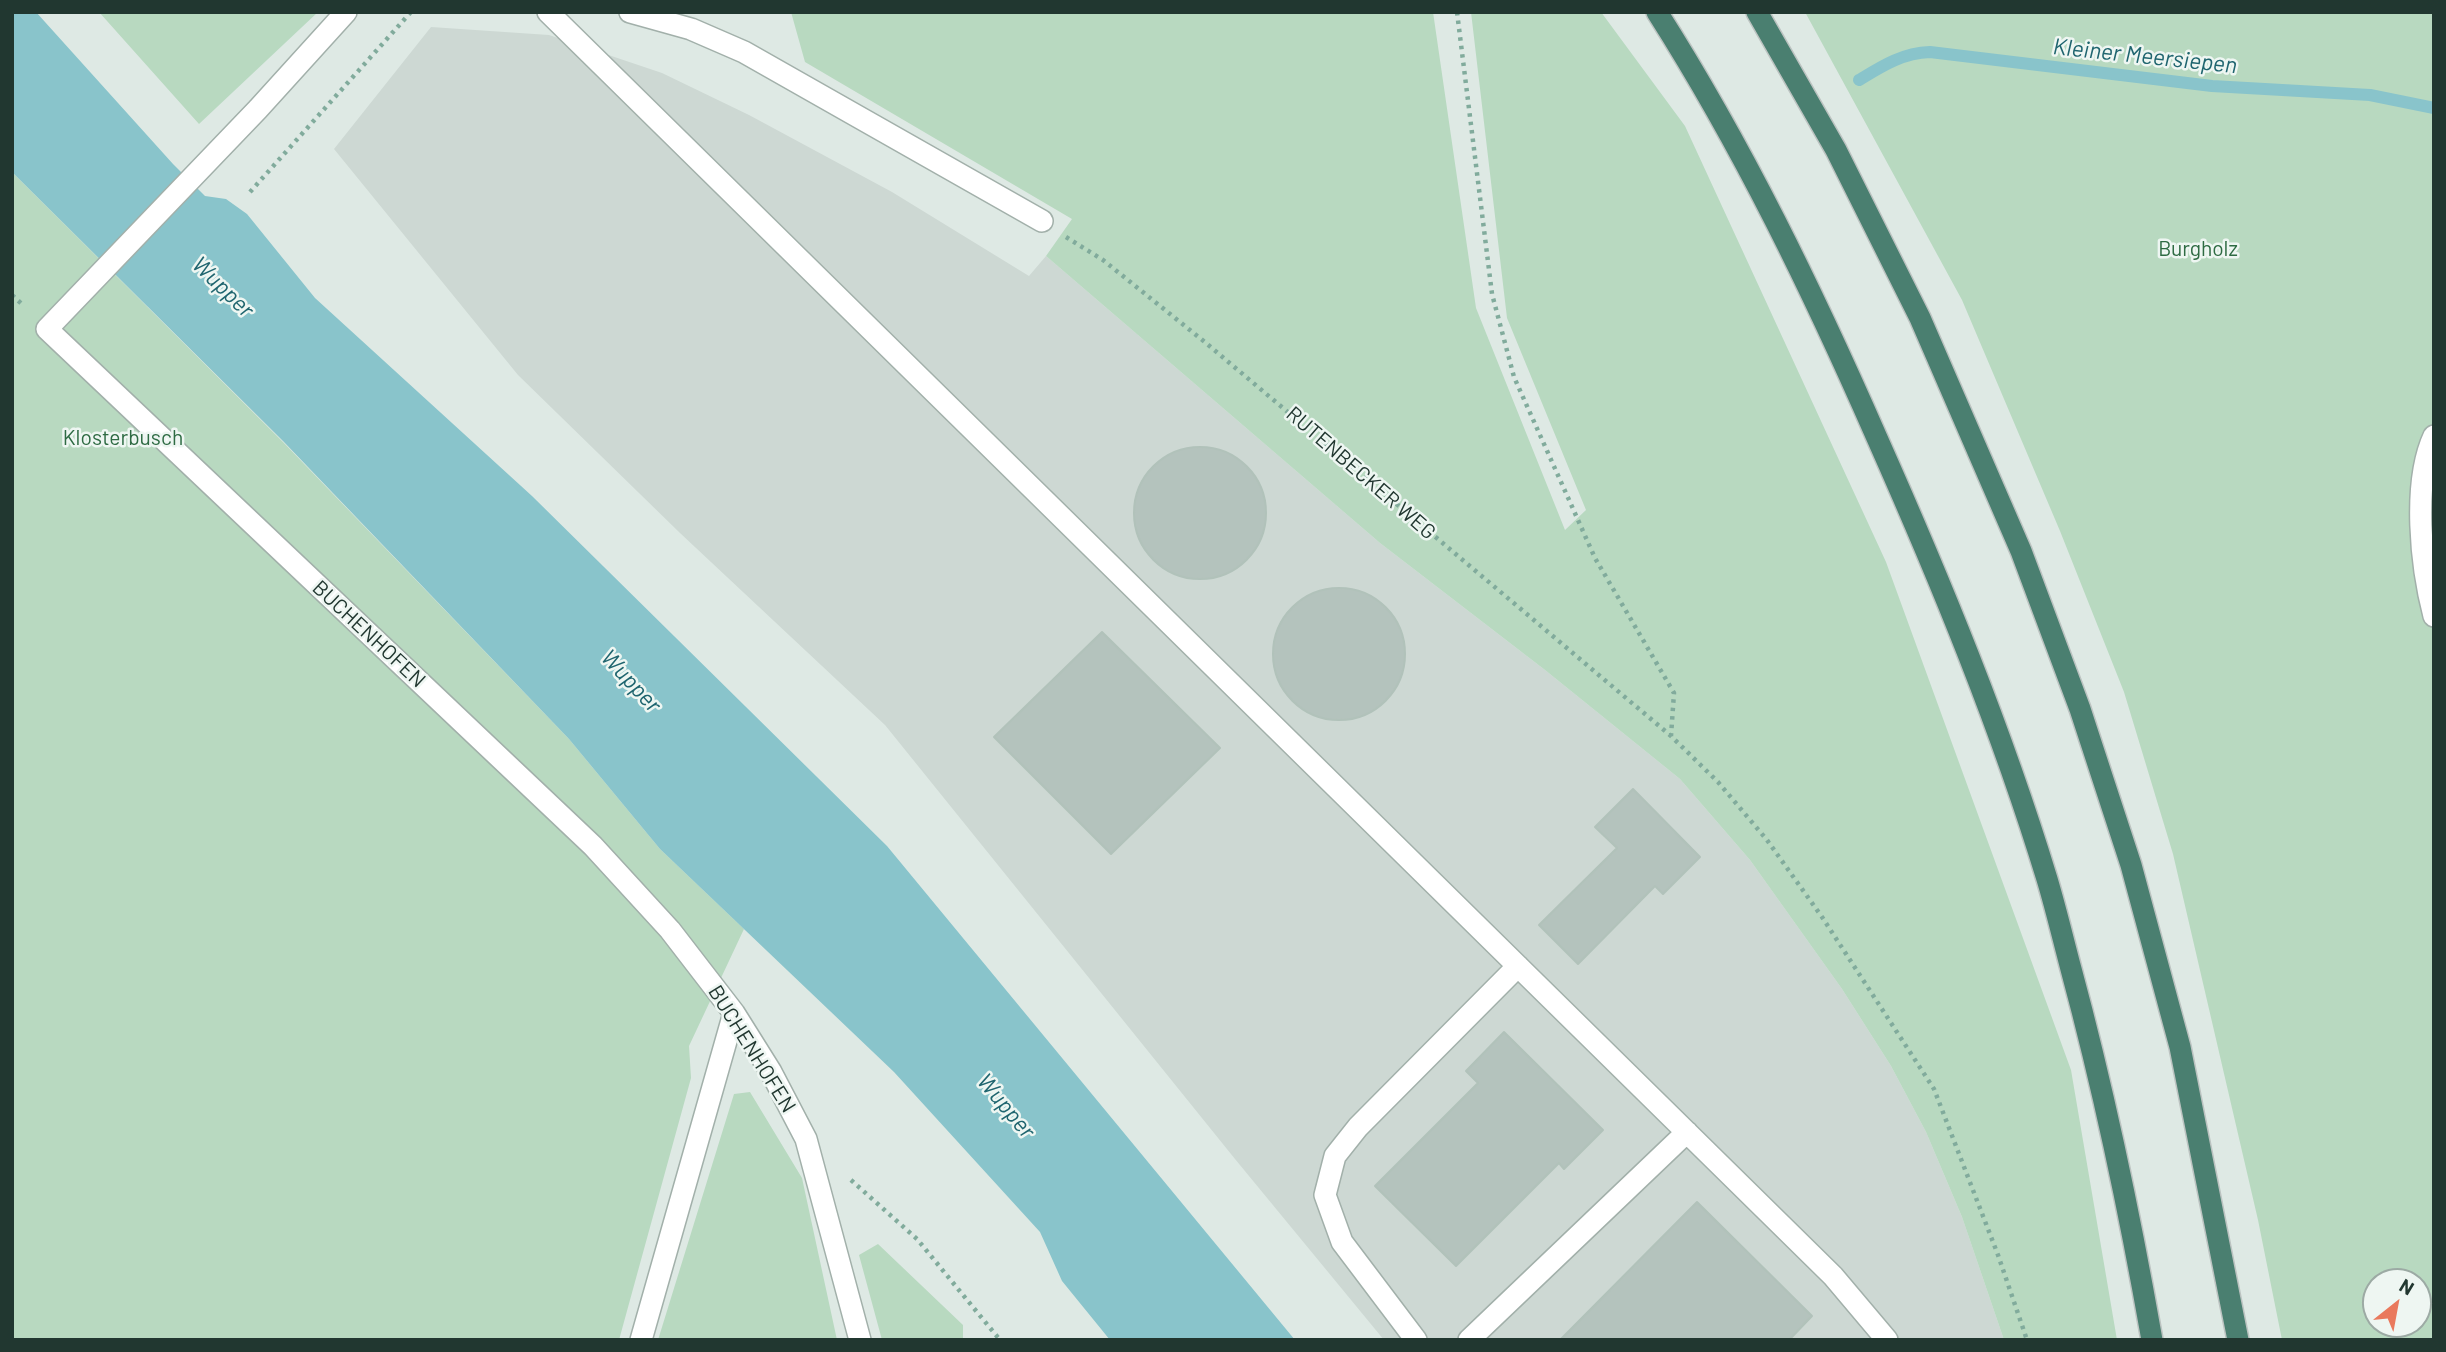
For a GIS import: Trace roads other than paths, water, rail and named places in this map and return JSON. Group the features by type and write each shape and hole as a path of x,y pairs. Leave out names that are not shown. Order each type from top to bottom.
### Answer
{"highway":[{"path":"1657,12 1756,182 1839,350 1939,578 1991,716 2047,879 2095,1060 2152,1340"},
{"path":"1757,12 1836,150 1920,318 2021,551 2080,709 2131,865 2180,1047 2238,1340"}],"lane":[{"name":"BUCHENHOFEN","path":"346,12 258,109 47,329 593,846 670,930 734,1013 771,1072 806,1139 860,1340"},
{"path":"548,12 1833,1276 1887,1340"},
{"path":"630,12 691,29 744,52 870,121 1042,221"},
{"path":"2434,436 2421,476 2423,555 2428,596 2434,616"},
{"path":"1416,1340 1342,1242 1325,1195 1335,1156 1358,1127 1518,965"},
{"path":"641,1340 734,1013"},
{"path":"1469,1340 1687,1132"}],"water":[{"name":"Wupper","path":"12,12 36,12 205,196 226,199 247,214 315,298 532,496 887,846 1295,1340 1110,1340 1062,1281 1040,1232 894,1072 660,849 569,739 283,441 12,172"}],"waterway":[{"name":"Kleiner Meersiepen","path":"1859,80 1901,58 1930,52 2212,86 2370,95 2434,108"}],"park label":[{"name":"Burgholz","path":"2198,249"},
{"name":"Klosterbusch","path":"123,438"}]}
